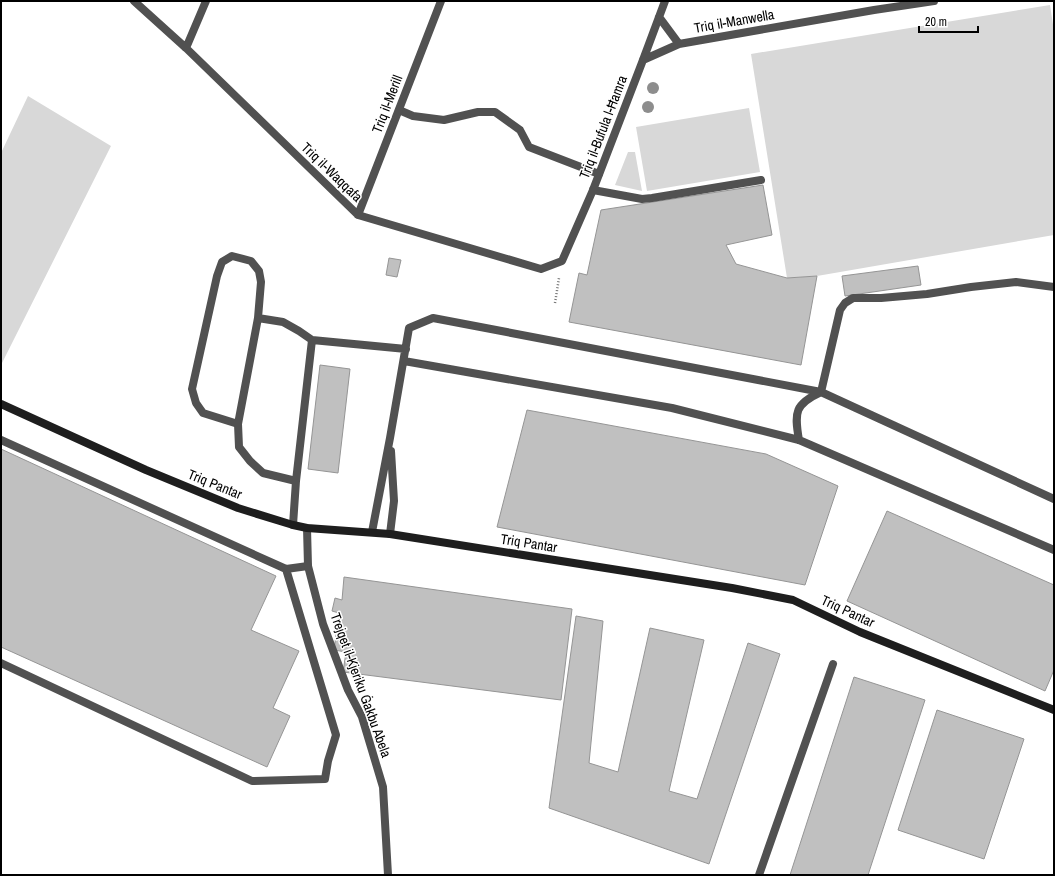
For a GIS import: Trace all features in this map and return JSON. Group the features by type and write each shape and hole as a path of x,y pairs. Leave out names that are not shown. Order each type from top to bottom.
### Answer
{"main road":[{"name":"Triq Pantar","path":"1,404 146,470 231,505 293,525 307,528 390,534 724,587 793,600 860,632 1054,710"}],"street":[{"name":"Triq il-Waqqafa","path":"134,1 186,48 358,215 541,268 562,261"},
{"path":"186,48 206,1"},
{"name":"Triq il-Merill","path":"358,215 441,1"},
{"name":"Triq il-Bufula l-Ħamra","path":"562,261 593,190 665,1"},
{"path":"874,10 875,1"},
{"name":"Triq il-Manwella","path":"643,60 679,44 934,1"},
{"name":"Triq il-Manwella","path":"659,17 679,44"},
{"path":"399,110 413,116 444,120 478,112 495,112 520,130 529,146 599,174"},
{"path":"593,190 642,199 761,180"},
{"path":"238,424 203,413 196,403 192,389 217,276 222,262 232,256 251,261 259,271 261,282 258,318 238,424 239,447 250,461 263,473 296,481"},
{"path":"821,392 840,310 845,303 853,298 881,298 927,294 1016,282 1054,287"},
{"path":"258,318 283,322 312,340 406,349"},
{"path":"372,532 409,328 433,318 821,392 1054,499"},
{"path":"293,525 296,481 312,340"},
{"path":"404,360 672,408 799,440 1054,550"},
{"path":"799,440 796,423 799,407 808,398 821,392"},
{"path":"390,438 394,501 390,534"},
{"path":"1,440 286,569 308,566"},
{"name":"Trejqet il-Kjeriku Ġakbu Abela","path":"307,528 308,566 323,624 348,690 362,717 384,786 388,875"},
{"path":"1,663 252,781 325,779 328,761 336,735 286,569"},
{"path":"759,875 833,664"}],"path":[{"path":"555,302 562,261"}],"shaded area":[{"path":"1050,5 1054,31 1054,235 817,276 787,278 751,54"},
{"path":"28,96 111,146 1,365 1,153"},
{"path":"749,108 760,172 647,191 636,127"},
{"path":"628,152 635,152 642,191 615,185"}],"building":[{"path":"763,185 772,235 726,245 736,264 787,278 817,276 801,365 569,322 579,273 587,275 601,210"},
{"path":"389,258 401,260 397,277 386,275"},
{"path":"918,266 921,285 845,296 842,276"},
{"path":"320,365 350,369 338,473 308,469"},
{"path":"527,410 766,454 838,486 805,585 497,527"},
{"path":"1,449 276,576 251,630 299,651 273,708 290,716 267,767 1,647"},
{"path":"887,511 1054,585 1054,670 1045,691 847,601"},
{"path":"344,577 572,609 561,700 343,672 346,652 334,650 339,613 332,611 335,598 342,600"},
{"path":"576,616 603,621 589,763 618,772 650,628 704,640 669,791 697,799 748,643 780,654 709,864 549,808"},
{"path":"854,677 925,700 868,875 790,875"},
{"path":"937,710 1024,739 984,859 898,830"}]}
